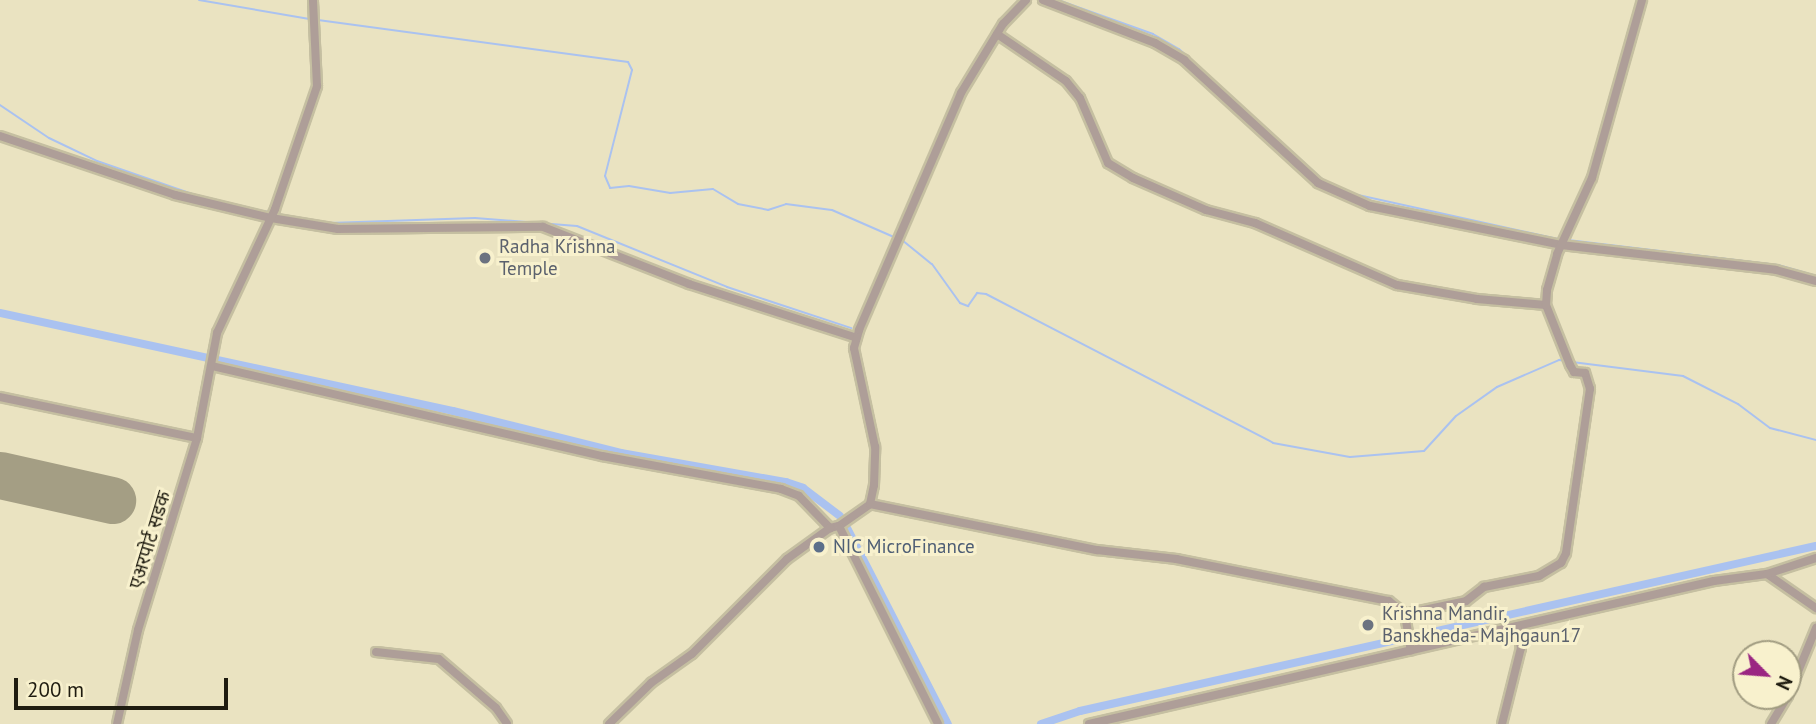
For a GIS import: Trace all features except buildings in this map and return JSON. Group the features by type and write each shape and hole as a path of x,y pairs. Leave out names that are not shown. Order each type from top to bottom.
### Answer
{"street":[{"name":"एअरपोर्ट सडक","path":"117,724 138,630 197,438 216,332 273,214 317,86 313,0"},
{"path":"870,504 874,447 857,370 857,338 901,240 961,93 997,34 1026,0"},
{"path":"1043,0 1155,43 1184,60 1287,157 1337,194 1370,206 1563,241 1776,270 1816,281"},
{"path":"1405,618 1466,601 1484,587 1539,576 1561,563 1590,389 1585,373 1574,372 1546,304 1563,241 1592,178 1642,0"},
{"path":"997,34 1066,81 1080,98 1108,163 1133,178 1206,210 1255,223 1397,285 1476,299 1546,304"},
{"path":"0,136 175,195 338,229 543,227 569,234 689,284 857,338"},
{"path":"212,362 602,456 781,489 799,496 834,527 938,724"},
{"path":"0,397 197,438"},
{"path":"609,724 651,682 692,654 787,559 870,504 1097,550 1177,558 1389,601 1405,618 1411,651"},
{"path":"1089,724 1714,581 1767,574 1816,558"},
{"path":"1767,574 1816,608"},
{"path":"1502,724 1521,648 1517,626"},
{"path":"1802,662 1816,628"},
{"path":"376,652 439,659 496,708 507,724"}],"waterway":[{"path":"199,0 309,19"},
{"path":"1058,0 1153,34 1179,49 1325,182"},
{"path":"318,20 628,62 632,70 605,176 610,188 629,186 670,193 713,189 738,204 768,210 786,204 832,210 896,238"},
{"path":"0,105 49,138 97,161 207,199"},
{"path":"1349,193 1559,239"},
{"path":"246,208 268,212"},
{"path":"277,214 306,220"},
{"path":"329,223 475,218 577,226 727,287 851,328"},
{"path":"902,240 932,264 960,303 968,306 977,293 986,294 1273,443 1350,457 1424,451 1456,416 1497,387 1559,360 1567,361"},
{"path":"1568,240 1778,265 1816,276"},
{"path":"0,313 453,411 621,453 786,482 803,488 840,516"},
{"path":"1572,362 1683,376 1738,404 1770,428 1816,440"},
{"path":"845,524 948,724"},
{"path":"1041,724 1080,711 1816,546"}],"runway":[{"path":"0,475 112,500"}],"place":[{"name":"Radha Krishna Temple","path":"485,258"},
{"name":"NIC MicroFinance","path":"819,547"},
{"name":"Krishna Mandir, Banskheda- Majhgaun17","path":"1368,625"}]}
